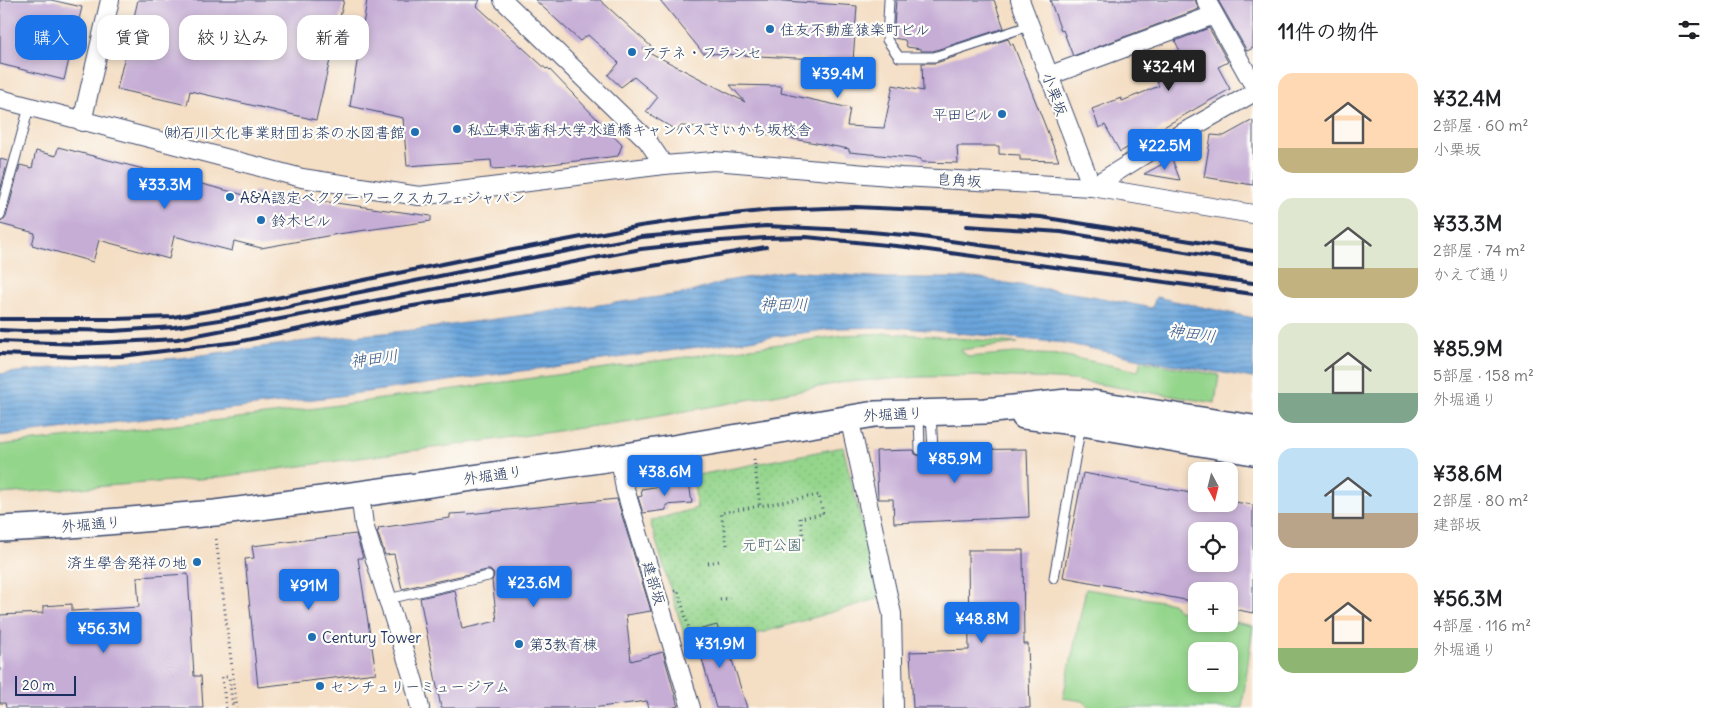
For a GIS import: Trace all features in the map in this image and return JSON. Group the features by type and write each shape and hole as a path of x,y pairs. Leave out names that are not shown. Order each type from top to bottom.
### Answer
{"main road":[{"name":"外堀通り","path":"0,530 215,513 360,494 620,457 875,414 985,411 1076,402 1253,428"},
{"name":"外堀通り","path":"985,411 1082,423 1253,452"}],"street":[{"path":"82,122 110,0"},
{"path":"503,0 647,140 664,165"},
{"name":"小栗坂","path":"1020,0 1092,187"},
{"path":"1048,76 1210,7 1253,84"},
{"path":"1092,187 1145,154 1253,93"},
{"name":"皀角坂","path":"0,99 302,178 419,196 664,165 714,161 901,177 1092,187 1253,214"},
{"path":"849,417 892,614 894,708"},
{"name":"建部坂","path":"620,457 625,489 691,708"},
{"path":"360,494 364,525 414,682 420,708"}],"lane":[{"path":"889,0 887,40 899,57 934,57 1029,26"},
{"path":"0,215 29,107"},
{"path":"925,412 933,450"},
{"path":"920,450 925,412"},
{"path":"1054,578 1082,423"},
{"path":"388,599 488,576"}],"path":[{"path":"754,459 760,506"},
{"path":"727,545 721,513 820,495 823,514 800,518 804,540"},
{"path":"216,540 237,708"},
{"path":"708,563 719,561"},
{"path":"720,600 730,598"},
{"path":"226,708 222,677 229,676 233,708"}],"green space":[{"path":"890,333 1018,343 960,350 969,357 1015,353 1061,355 1138,371 1141,361 1219,375 1215,403 1073,380 993,376 918,377 845,382 632,421 212,478 0,494 0,445 273,414 845,335"},
{"name":"元町公園","path":"843,447 880,598 690,654 650,521 697,508 693,476"},
{"path":"1086,589 1173,603 1178,610 1188,612 1188,632 1238,632 1238,623 1253,626 1242,708 1090,708 1083,701 1063,698"}],"water":[{"name":"神田川","path":"789,271 886,278 974,278 1092,296 1152,308 1156,297 1253,318 1253,378 1141,359 1065,343 895,327 838,328 323,398 0,436 0,374 88,364 179,358 322,339 414,330 688,293 726,281"}],"building":[{"path":"0,0 51,0 82,7 80,15 15,15 15,60 69,60 64,80 0,64"},
{"path":"138,0 344,0 340,15 297,15 297,60 330,60 316,120 190,91 187,105 117,89 124,60 169,60 169,15 134,15"},
{"path":"367,0 480,0 477,6 546,69 548,68 622,145 618,156 492,169 491,160 407,166 403,118 350,106 357,60 369,60 369,15 365,15"},
{"path":"535,0 600,0 655,50 643,49 745,102 730,85 782,86 781,93 850,108 847,126 884,128 893,85 923,91 922,63 936,63 1008,39 1011,45 1013,44 1059,161 1020,160 1020,155 999,154 999,146 957,146 958,163 921,162 921,159 849,152 849,149 761,133 761,130 681,126 677,131 646,112 658,97 634,77 621,87 608,75 619,63 588,35 580,41"},
{"name":"住友不動産猿楽町ビル","path":"660,0 770,0 857,6 853,61 703,53"},
{"path":"896,0 994,0 1004,28 933,51 921,51 921,49 907,47 905,40 893,38"},
{"path":"1050,0 1195,0 1199,9 1073,56 1063,30 1061,31"},
{"path":"1218,0 1253,0 1253,48 1247,51"},
{"path":"1209,28 1228,62 1218,67 1230,89 1120,152 1105,125 1099,128 1092,109 1121,98 1122,101 1159,86 1155,78 1157,77 1156,75 1167,71 1165,66 1170,63 1168,58 1180,51 1175,41"},
{"path":"1253,120 1253,185 1204,177 1211,135 1224,136"},
{"path":"58,147 252,197 254,191 283,199 284,196 431,216 431,221 338,234 261,248 234,241 232,251 174,236 169,259 99,240 93,262 32,245 35,233 0,224 0,221 6,217 20,165 32,168 36,151 56,156"},
{"path":"0,159 8,161 0,191"},
{"path":"1172,159 1180,180 1144,174"},
{"path":"1027,449 1029,517 894,523 893,499 878,499 876,451 914,450 915,454 920,456 924,455 927,450 928,454 933,456 937,455 939,450"},
{"path":"1083,473 1188,493 1188,512 1238,512 1238,502 1253,505 1253,613 1238,610 1238,582 1188,582 1188,600 1063,577"},
{"path":"689,482 692,503 666,505 666,510 643,513 638,497 642,496 641,489"},
{"path":"617,499 651,611 626,615 631,661 663,652 678,706 649,708 647,701 592,708 441,708 420,598 455,590 462,629 497,621 492,581 494,574 487,570 402,589 394,554 385,555 377,531 379,531 378,528 450,518 450,514 468,514"},
{"name":"Century Tower","path":"356,534 363,558 358,558 376,673 258,687 245,559 254,558 252,546"},
{"path":"968,550 1023,550 1024,644 1028,644 1030,708 913,708 910,652 969,650"},
{"path":"188,574 194,676 201,676 203,708 6,708 5,703 0,703 0,615 43,613 43,606 72,604 72,611 139,607 137,577"},
{"path":"717,625 723,646 727,644 747,708 716,708 694,631"}],"railway":[{"path":"0,319 173,317 640,226 772,210 855,207 1041,217 1253,251"},
{"path":"0,330 113,331 174,327 232,318 641,237 766,226 849,230 915,236 1253,283"},
{"path":"966,226 1061,232 1253,263"},
{"path":"0,341 78,344 177,339 641,249 765,238 806,237 906,247 1253,294"},
{"path":"0,354 78,357 122,356 237,342 401,308 766,247"}],"place":[{"name":"住友不動産猿楽町ビル","path":"770,29"},
{"name":"アテネ・フランセ","path":"632,52"},
{"name":"平田ビル","path":"1002,114"},
{"name":"私立東京歯科大学水道橋キャンパスさいかち坂校舎","path":"457,129"},
{"name":"㈶石川文化事業財団お茶の水図書館","path":"415,132"},
{"name":"A&A認定ベクターワークスカフェジャパン","path":"230,197"},
{"name":"鈴木ビル","path":"261,220"},
{"name":"済生學舎発祥の地","path":"197,562"},
{"name":"Century Tower","path":"312,637"},
{"name":"第3教育棟","path":"519,644"},
{"name":"センチュリーミュージアム","path":"320,686"}]}
